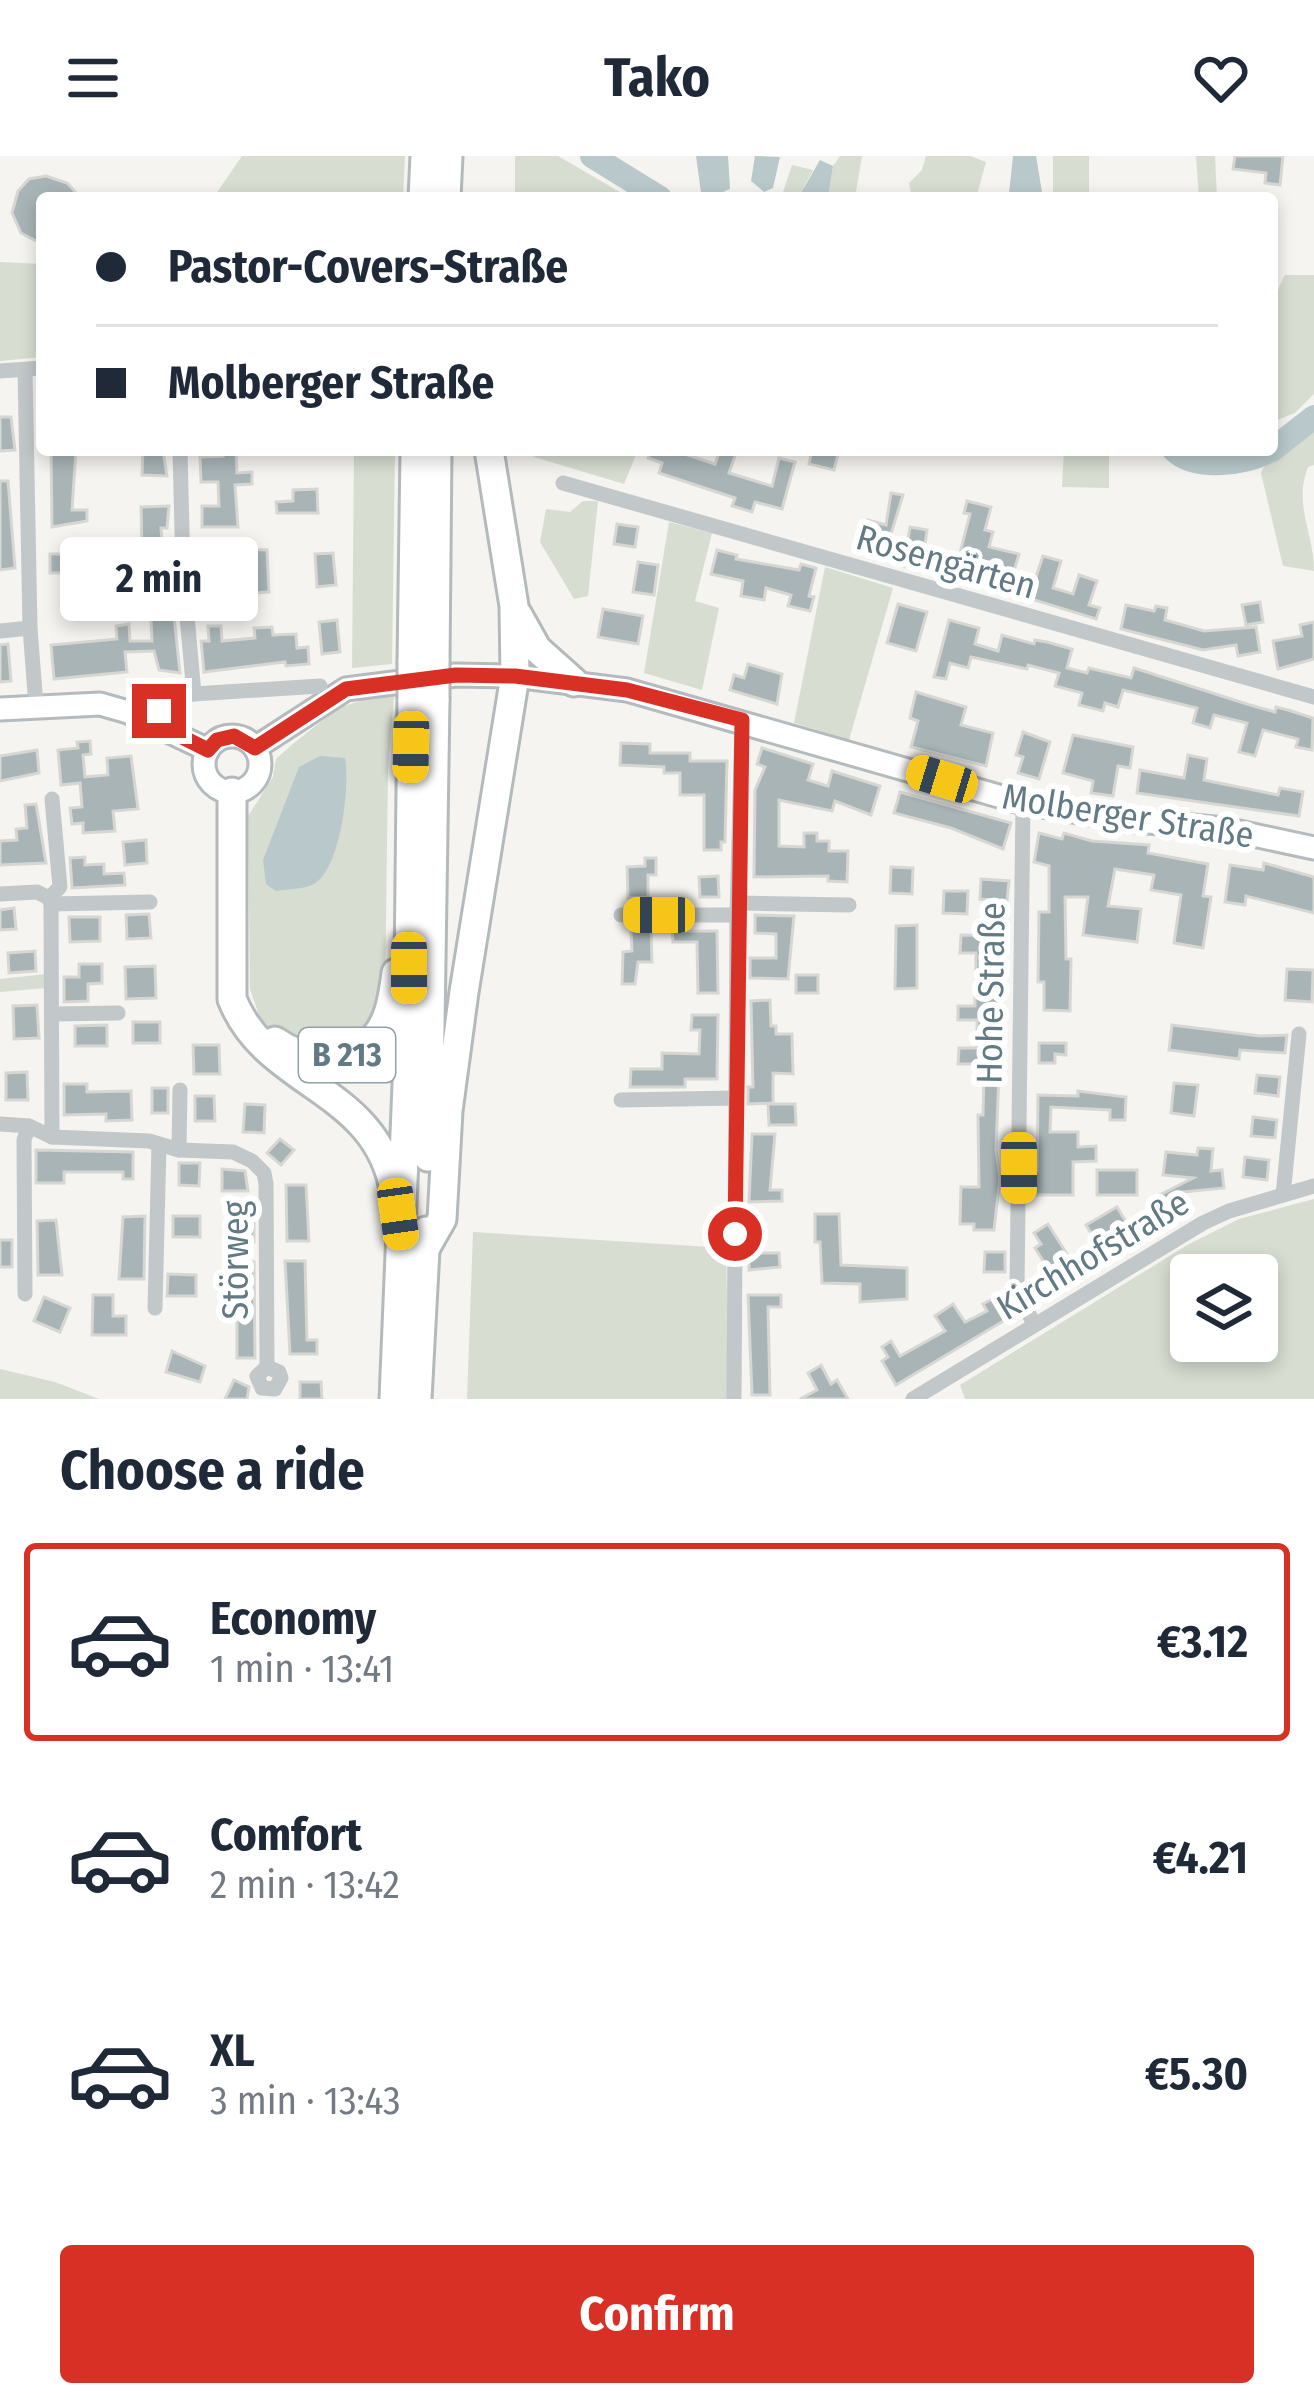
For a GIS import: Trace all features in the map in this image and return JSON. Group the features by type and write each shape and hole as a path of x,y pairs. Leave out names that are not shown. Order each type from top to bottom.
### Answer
{"highway":[{"path":"422,192 424,156"},
{"path":"446,192 448,156"},
{"path":"458,156 458,192"},
{"name":"B 213","path":"415,456 424,661"},
{"name":"B 213","path":"394,1399 414,1250 424,661 437,456"},
{"name":"B 213","path":"414,1250 442,1219 448,1111 515,676 514,606 490,456"},
{"name":"B 213","path":"514,606 537,649 574,682"},
{"name":"B 213","path":"232,930 238,982 259,1030 306,1057 346,1055 373,1039 391,1007 410,874 423,699"},
{"path":"232,792 232,930"},
{"name":"B 213","path":"410,874 417,1399"},
{"name":"B 213","path":"232,930 232,999 241,1023 261,1045 362,1120 392,1176 414,1250"}],"street":[{"path":"0,371 34,369 30,628 36,706"},
{"path":"180,456 183,572 194,694"},
{"name":"Rosengärten","path":"563,483 1314,697"},
{"path":"0,631 30,628"},
{"name":"Molberger Straße","path":"255,748 346,689 456,675 515,676 627,690 1023,803 1225,830 1314,848"},
{"path":"152,722 165,702 178,695 320,686"},
{"path":"0,709 100,704 152,722 208,750"},
{"path":"734,1399 742,720"},
{"path":"234,736 255,748 260,759 257,778 244,790 232,792 210,781 204,764 217,740 234,736"},
{"path":"52,799 60,887 50,901 52,1137"},
{"name":"Hohe Straße","path":"1023,803 1017,1287 1034,1325"},
{"path":"0,894 37,892 50,901 150,902"},
{"path":"621,914 849,905"},
{"path":"52,1014 118,1012"},
{"path":"1283,1195 1299,1034"},
{"path":"179,1150 180,1090"},
{"path":"621,1100 736,1098"},
{"name":"Störweg","path":"0,1124 29,1126 52,1137 233,1152 252,1161 264,1173 267,1367"},
{"path":"25,1294 24,1140 29,1126"},
{"path":"155,1308 159,1144"},
{"name":"Kirchhofstraße","path":"913,1399 1203,1223 1314,1186"}],"shaded area":[{"path":"242,156 405,156 403,192 217,192"},
{"path":"515,156 558,156 620,192 515,192"},
{"path":"696,156 728,156 730,189 701,192"},
{"path":"755,156 780,157 773,188 764,192 751,181"},
{"path":"840,156 862,156 856,192 829,192 833,166"},
{"path":"926,156 970,156 986,162 978,192 911,192 909,183 922,170"},
{"path":"1013,156 1036,156 1042,192 1009,192"},
{"path":"1053,156 1089,156 1089,192 1053,192"},
{"path":"1196,156 1215,156 1217,192 1199,192"},
{"path":"820,160 833,166 829,192 801,192"},
{"path":"792,165 813,170 801,192 783,192"},
{"path":"0,262 36,264 36,358 0,361"},
{"path":"1285,275 1314,275 1314,394 1295,413 1278,420 1278,289"},
{"path":"1314,427 1314,465 1308,467 1304,481 1303,506 1314,571 1283,566 1261,473 1267,460"},
{"path":"354,456 395,456 392,664 352,668"},
{"path":"534,456 636,456 624,484"},
{"path":"1064,456 1109,456 1109,488 1062,487"},
{"path":"583,501 598,501 588,596 574,599 540,542 546,509 570,512"},
{"path":"669,522 712,533 695,601 719,608 702,690 644,673"},
{"path":"825,567 893,588 849,740 794,723"},
{"path":"394,696 388,770 385,993 379,1013 356,1036 327,1046 278,1037 260,1018 250,989 248,816 273,777 276,759 294,743 338,708"},
{"path":"320,756 345,758 345,806 337,844 331,862 314,884 276,891 266,884 263,860 299,767"},
{"path":"46,974 46,988 0,992 0,979"},
{"path":"1314,1199 1314,1399 965,1399 960,1385 1170,1256 1170,1362 1278,1362 1278,1254 1173,1254 1239,1219"},
{"path":"473,1232 726,1248 729,1399 467,1399"},
{"path":"0,1369 55,1382 99,1399 0,1399"}],"building":[{"path":"1235,156 1283,156 1280,185 1265,183 1266,173 1233,169"},
{"path":"46,176 67,183 75,192 36,192 36,241 21,233 12,213 18,191 29,179"},
{"path":"0,417 11,417 15,450 0,451"},
{"path":"51,456 76,456 72,510 87,510 87,521 52,527"},
{"path":"143,456 164,456 167,476 142,475"},
{"path":"236,456 237,473 252,472 252,484 235,485 238,527 202,527 202,506 219,506 218,482 201,482 200,457"},
{"path":"691,456 715,464 718,456 735,456 729,473 772,486 779,458 795,462 782,509 755,502 752,512 732,506 735,498 659,473 662,463 648,458"},
{"path":"811,456 838,456 834,470 809,464"},
{"path":"0,481 8,481 15,568 0,570"},
{"path":"317,489 318,513 277,513 276,502 293,501 293,490"},
{"path":"891,493 903,495 887,547 862,540 868,520 886,525"},
{"path":"967,501 991,507 985,530 993,532 989,547 1019,554 1014,571 1036,577 1043,556 1061,561 1053,588 1073,594 1079,575 1097,581 1089,605 1100,608 1096,619 960,577 965,559 959,557 970,514 964,513"},
{"path":"169,506 167,528 161,528 163,555 169,554 171,575 151,577 149,558 145,559 142,548 141,507"},
{"path":"617,524 638,527 635,547 614,544"},
{"path":"910,527 927,530 924,551 932,553 929,570 904,566"},
{"path":"64,545 87,546 87,573 50,573 50,554 64,554"},
{"path":"267,550 269,592 252,593 251,572 203,580 201,552"},
{"path":"717,550 737,555 736,559 799,570 801,564 816,568 810,611 788,606 791,595 766,588 764,600 741,596 743,581 711,574"},
{"path":"333,553 336,585 317,587 315,554"},
{"path":"638,562 658,565 654,595 633,592"},
{"path":"145,588 156,588 157,598 172,597 180,673 159,670 154,651 125,652 127,672 54,679 51,645 117,639 116,626 129,624 130,641 152,641"},
{"path":"1260,602 1263,622 1246,625 1242,605"},
{"path":"898,604 927,612 916,651 887,643"},
{"path":"1126,605 1154,611 1156,606 1167,608 1165,620 1204,631 1256,627 1260,652 1238,656 1236,645 1203,650 1121,629"},
{"path":"603,609 643,616 638,644 598,637"},
{"path":"337,620 340,652 322,654 319,622"},
{"path":"949,620 979,628 975,644 998,651 1002,635 1034,644 1035,640 1047,642 1072,649 1067,668 1131,678 1134,668 1275,712 1276,707 1313,718 1312,750 1296,747 1298,739 1263,730 1255,756 1239,752 1247,723 1214,715 1210,728 1193,723 1197,708 1123,690 1118,707 1105,703 1103,711 1079,705 1082,693 1055,686 1059,673 1028,665 1027,669 971,657 968,668 950,663 946,679 934,677"},
{"path":"1314,622 1314,659 1278,669 1273,641 1302,636 1300,625"},
{"path":"208,626 221,626 222,641 255,638 254,628 272,627 273,635 296,634 297,648 308,647 309,664 286,666 285,662 204,672 201,641 209,641"},
{"path":"8,644 11,681 0,682 0,645"},
{"path":"748,664 782,674 777,704 730,690 734,675 744,678"},
{"path":"916,692 966,707 961,725 993,733 986,766 911,747 918,721 910,718"},
{"path":"1023,732 1050,742 1039,779 1018,773 1023,757 1016,755"},
{"path":"1073,735 1133,747 1130,768 1118,766 1113,796 1091,793 1093,781 1063,773"},
{"path":"90,741 91,754 83,755 85,777 108,775 107,758 131,756 138,809 113,811 115,831 83,833 83,823 72,824 70,808 82,807 80,783 61,785 58,750"},
{"path":"621,743 650,744 650,753 690,753 690,761 727,761 721,850 704,850 704,795 680,795 680,773 664,773 664,767 620,765"},
{"path":"762,748 813,764 808,780 828,786 832,771 880,786 871,815 835,801 832,811 779,800 779,846 804,847 804,833 817,833 817,841 829,841 829,851 848,851 847,882 828,881 828,876 754,877 755,790 765,767 757,764"},
{"path":"37,750 39,773 0,781 0,756"},
{"path":"1188,755 1207,759 1204,780 1278,795 1280,788 1303,792 1299,816 1137,793 1140,770 1184,778"},
{"path":"900,792 1011,823 1003,849 951,828 894,813"},
{"path":"36,804 46,863 0,865 0,841 17,840 16,829 27,828 25,805"},
{"path":"1039,833 1149,845 1148,853 1208,864 1203,896 1211,897 1203,948 1174,943 1181,895 1151,890 1154,875 1115,869 1108,906 1141,909 1137,942 1083,935 1088,897 1065,897 1070,1011 1044,1010 1044,982 1038,982 1039,912 1049,912 1049,866 1034,862"},
{"path":"146,840 147,863 125,865 123,842"},
{"path":"85,857 85,865 104,864 104,874 124,873 125,885 72,888 70,858"},
{"path":"645,858 656,858 656,875 648,875 648,897 628,898 627,867 645,866"},
{"path":"1264,863 1314,877 1314,913 1246,896 1245,905 1225,902 1230,865 1263,870"},
{"path":"891,867 913,868 912,894 890,893"},
{"path":"718,876 719,897 700,897 699,877"},
{"path":"981,879 1009,881 1007,901 980,899"},
{"path":"944,891 968,891 967,914 943,913"},
{"path":"14,908 16,929 0,930 0,910"},
{"path":"149,914 151,938 127,939 126,915"},
{"path":"755,915 794,916 788,979 750,978 750,958 776,958 776,934 755,933"},
{"path":"69,917 100,917 100,941 70,942"},
{"path":"917,925 917,988 895,989 896,926"},
{"path":"651,929 652,962 638,962 635,984 622,984 623,952 632,951 631,930"},
{"path":"672,931 717,931 718,993 698,993 697,942 673,942"},
{"path":"961,935 1008,936 1007,954 997,954 996,1149 1000,1178 994,1230 960,1224 961,1187 979,1187 978,1115 983,1115 984,1072 979,1072 979,1064 958,1064 959,1048 977,1048 977,1020 958,1020 958,1006 975,1006 976,953 960,953"},
{"path":"35,951 36,971 9,973 8,953"},
{"path":"79,964 102,964 102,983 88,984 88,1001 64,1002 64,977 79,977"},
{"path":"155,966 156,998 126,999 125,967"},
{"path":"1287,969 1313,970 1312,1002 1285,1000"},
{"path":"796,975 818,975 818,993 796,993"},
{"path":"770,1000 776,1034 792,1034 793,1074 773,1073 773,1103 748,1104 748,1087 753,1087 751,1001"},
{"path":"37,1005 39,1038 14,1039 13,1006"},
{"path":"692,1015 718,1015 717,1079 685,1079 685,1087 630,1087 631,1069 662,1069 662,1053 699,1054 700,1030 691,1030"},
{"path":"133,1022 160,1022 160,1043 133,1043"},
{"path":"107,1025 107,1046 75,1046 75,1026"},
{"path":"1172,1025 1287,1035 1285,1053 1240,1050 1239,1059 1169,1050"},
{"path":"1039,1043 1066,1043 1066,1055 1055,1054 1055,1063 1039,1063"},
{"path":"193,1045 219,1045 220,1074 194,1074"},
{"path":"27,1072 28,1100 6,1100 6,1073"},
{"path":"1257,1075 1280,1077 1278,1096 1255,1093"},
{"path":"1174,1083 1198,1085 1194,1116 1171,1113"},
{"path":"64,1084 87,1084 87,1092 131,1091 132,1120 106,1121 106,1114 64,1115"},
{"path":"152,1088 168,1088 168,1113 152,1113"},
{"path":"1078,1091 1126,1097 1125,1120 1110,1120 1110,1110 1051,1107 1050,1132 1078,1132 1078,1147 1096,1146 1096,1161 1073,1162 1073,1195 1032,1195 1038,1095 1078,1096"},
{"path":"195,1096 214,1096 215,1121 195,1121"},
{"path":"245,1104 265,1105 264,1133 243,1132"},
{"path":"768,1104 795,1104 796,1125 769,1125"},
{"path":"1253,1117 1277,1120 1275,1138 1251,1136"},
{"path":"752,1134 775,1134 770,1190 782,1190 782,1201 749,1202"},
{"path":"280,1139 294,1150 281,1165 267,1153"},
{"path":"1198,1148 1213,1149 1211,1171 1222,1170 1224,1188 1183,1192 1191,1208 1162,1223 1150,1200 1193,1178 1163,1175 1166,1152 1197,1155"},
{"path":"36,1150 133,1152 133,1179 123,1179 123,1172 64,1172 64,1183 36,1183"},
{"path":"1245,1157 1269,1160 1267,1180 1243,1177"},
{"path":"179,1163 200,1163 199,1186 179,1185"},
{"path":"222,1169 245,1171 248,1191 222,1191"},
{"path":"1097,1170 1137,1170 1137,1195 1097,1195"},
{"path":"286,1185 306,1185 309,1241 287,1241"},
{"path":"1117,1207 1128,1225 1097,1243 1086,1225"},
{"path":"815,1214 839,1214 841,1265 907,1268 907,1299 860,1302 860,1284 822,1283"},
{"path":"254,1215 254,1242 240,1242 240,1216"},
{"path":"145,1216 144,1279 119,1279 123,1217"},
{"path":"173,1216 200,1216 200,1237 173,1237"},
{"path":"56,1220 62,1275 38,1275 37,1221"},
{"path":"1048,1224 1070,1259 1050,1272 1035,1248 1041,1244 1034,1233"},
{"path":"0,1240 12,1240 12,1267 0,1267"},
{"path":"985,1252 1005,1252 1005,1272 984,1272"},
{"path":"749,1253 779,1253 780,1267 749,1270"},
{"path":"285,1261 305,1261 307,1340 317,1340 317,1354 290,1354"},
{"path":"237,1262 254,1262 255,1358 237,1358"},
{"path":"168,1274 196,1275 196,1296 167,1296"},
{"path":"93,1295 113,1295 113,1316 126,1316 126,1335 92,1335"},
{"path":"748,1295 781,1295 781,1307 768,1307 770,1395 752,1395"},
{"path":"999,1295 1010,1317 896,1385 882,1361 888,1357 882,1347 891,1341 900,1356 945,1331 935,1316 953,1304 965,1322 987,1311 983,1304"},
{"path":"44,1297 70,1308 60,1332 34,1321"},
{"path":"172,1351 205,1366 200,1382 166,1372"},
{"path":"821,1365 831,1384 837,1380 848,1399 800,1399 817,1390 808,1373"},
{"path":"234,1380 249,1387 247,1399 225,1399"},
{"path":"300,1382 321,1382 322,1399 300,1399"}],"waterway":[{"path":"592,156 650,192"},
{"path":"1278,445 1314,417"},
{"path":"1182,456 1208,463 1256,456"}],"route":[{"path":"159,711 152,722 208,750 225,736 243,738 255,748 346,689 456,675 515,676 627,690 742,720 735,1234"}]}
